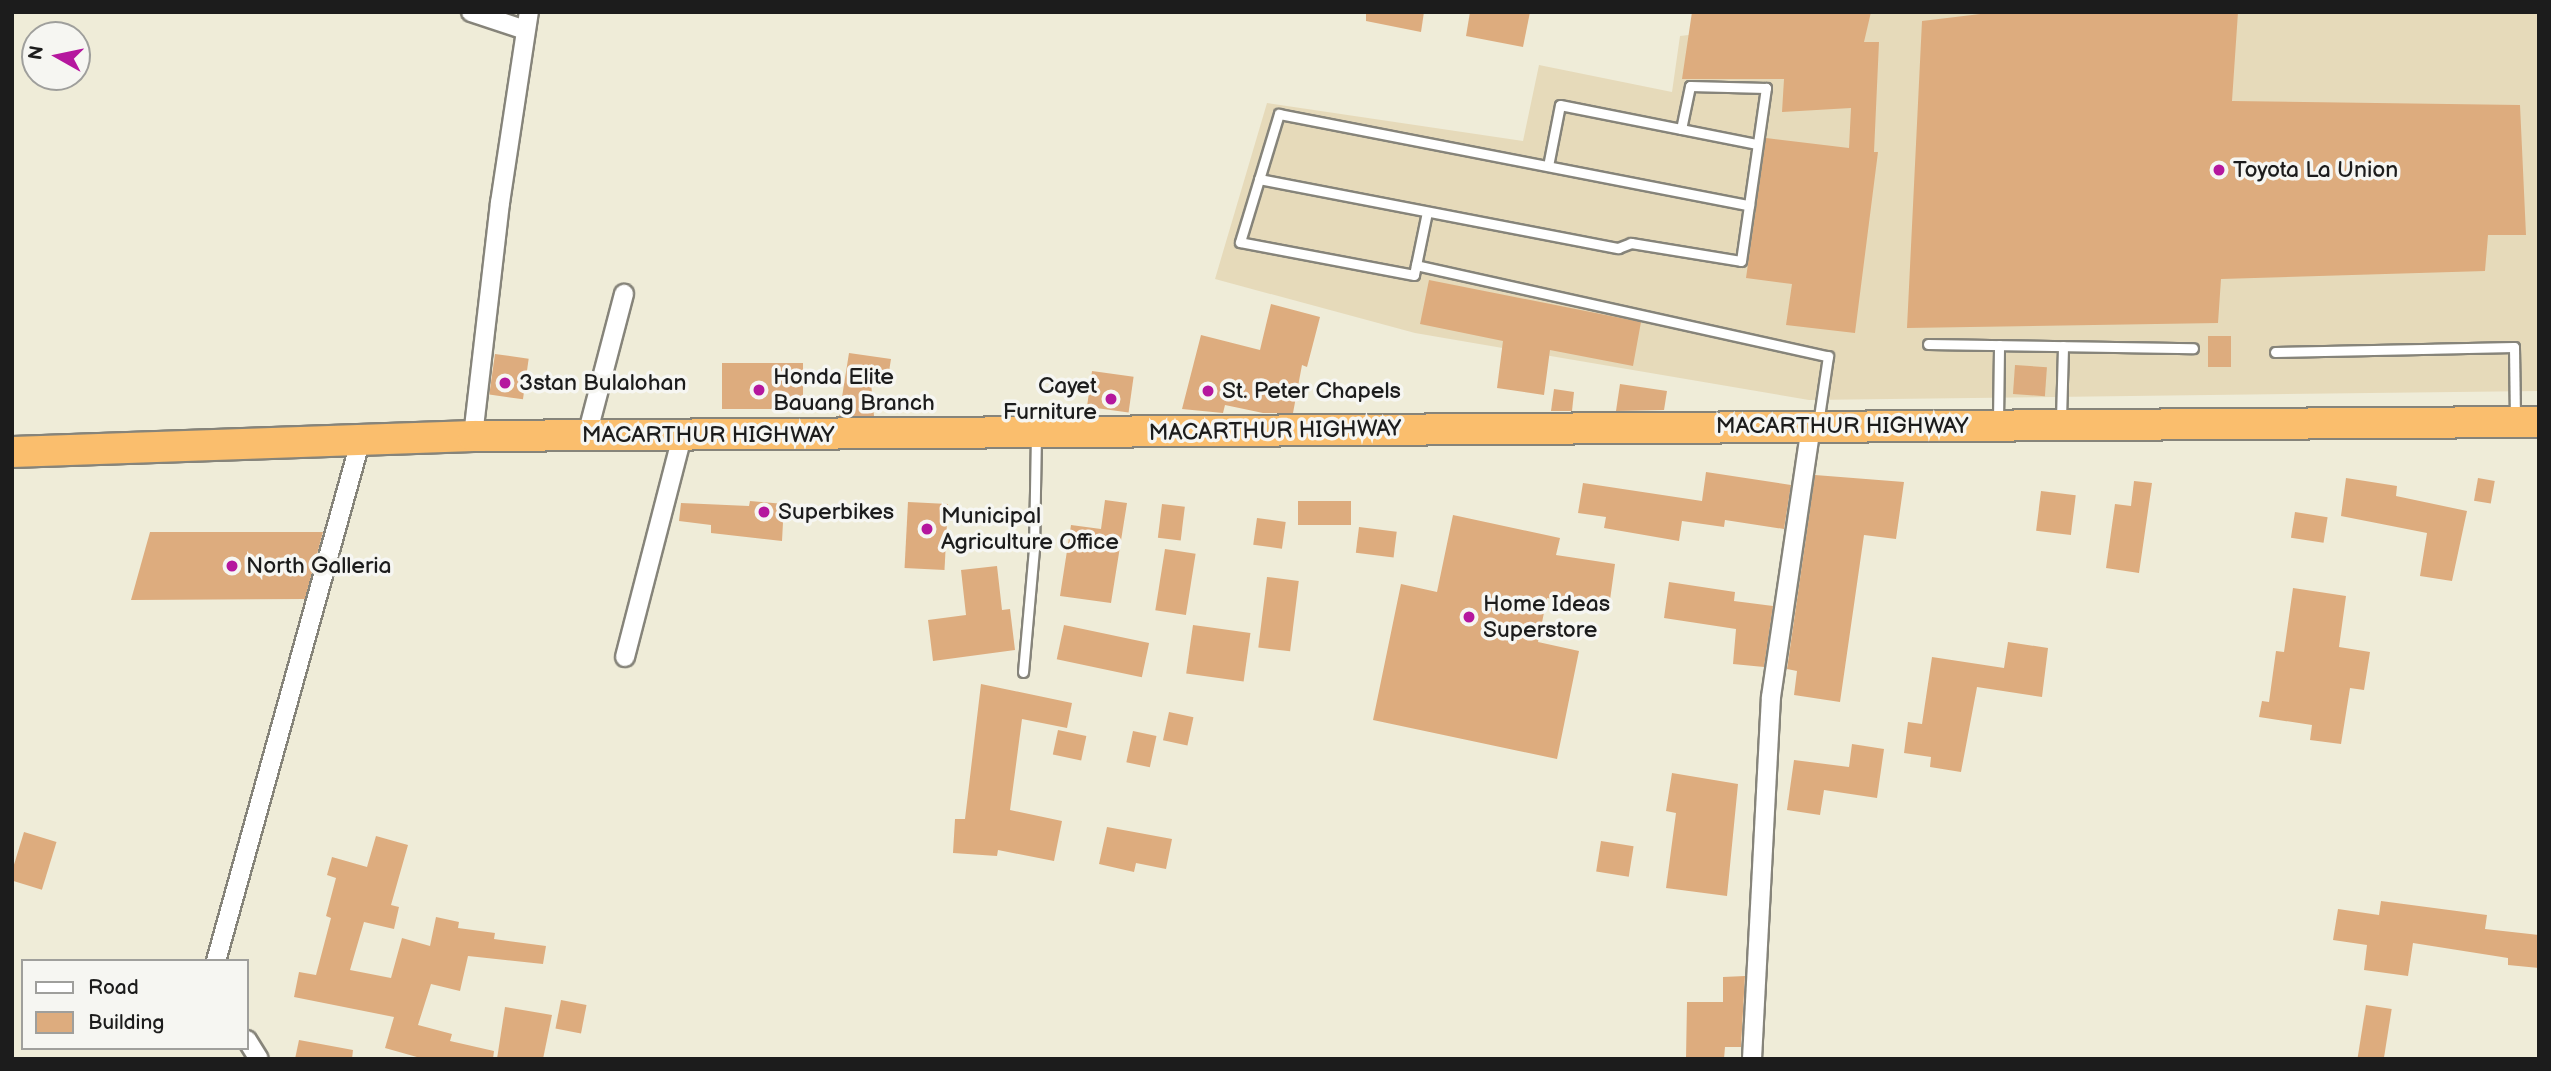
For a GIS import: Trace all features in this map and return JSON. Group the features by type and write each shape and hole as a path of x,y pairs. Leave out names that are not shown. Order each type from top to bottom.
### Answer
{"highway":[{"name":"MACARTHUR HIGHWAY","path":"14,458 361,439 473,436 1036,435 1814,425 2527,422"}],"street":[{"path":"471,12 527,21 499,202 473,436"},
{"path":"587,435 624,294"},
{"path":"1752,1059 1771,696 1814,425"},
{"path":"625,657 682,436"},
{"path":"217,959 361,439"},
{"path":"248,1042 259,1059"}],"lane":[{"path":"1259,179 1618,248 1631,243 1741,261 1766,88 1690,86 1681,129"},
{"path":"1548,166 1560,106 1758,144"},
{"path":"1427,212 1414,275 1240,242 1279,114 1749,205"},
{"path":"1416,265 1828,356 1814,425"},
{"path":"1928,344 2193,348"},
{"path":"1998,426 2000,345"},
{"path":"2061,425 2063,346"},
{"path":"2275,352 2514,347 2527,422"},
{"path":"1023,672 1034,548 1036,435"}],"shaded area":[{"name":"Toyota La Union","path":"1887,12 2539,12 2539,391 1809,400 1415,333 1215,279 1267,103 1523,141 1539,65 1672,92 1680,36"}],"building":[{"path":"1366,12 1424,12 1421,32 1366,21"},
{"path":"1470,12 1530,12 1523,47 1466,36"},
{"path":"1692,12 1871,12 1864,42 1879,42 1874,152 1878,152 1855,333 1786,325 1792,284 1746,278 1766,138 1849,148 1851,108 1782,112 1784,79 1682,79"},
{"name":"Toyota La Union","path":"1997,12 2238,12 2232,101 2520,105 2526,235 2488,235 2485,271 2221,279 2218,323 1907,328 1922,21"},
{"path":"1429,280 1641,322 1633,366 1550,350 1544,395 1497,388 1503,341 1420,324"},
{"path":"1271,304 1320,317 1307,367 1302,365 1293,413 1263,413 1225,405 1223,413 1182,409 1201,335 1260,350"},
{"path":"2208,336 2231,336 2231,367 2208,367"},
{"path":"849,353 891,359 887,384 871,382 874,416 839,416"},
{"path":"495,354 529,359 523,399 489,395"},
{"path":"722,363 803,363 803,409 722,409"},
{"path":"2015,365 2047,367 2045,396 2013,394"},
{"path":"1092,371 1134,377 1129,412 1087,407"},
{"path":"1620,384 1667,391 1664,410 1616,411"},
{"path":"1554,389 1574,392 1572,411 1551,411"},
{"path":"1706,472 1791,485 1784,529 1725,520 1724,527 1682,521 1679,541 1604,528 1606,517 1578,513 1583,483 1702,501"},
{"path":"1815,475 1904,482 1896,539 1864,535 1840,702 1794,695 1797,671 1787,669"},
{"path":"2346,478 2397,486 2396,496 2467,511 2452,581 2420,576 2427,533 2341,516"},
{"path":"2478,478 2495,481 2491,504 2474,501"},
{"path":"2134,481 2152,483 2139,573 2106,568 2115,504 2131,506"},
{"path":"2041,491 2076,495 2071,535 2036,531"},
{"path":"1105,500 1127,503 1111,603 1060,596 1071,525 1101,529"},
{"path":"750,501 784,504 782,541 711,533 711,525 679,521 681,503 749,506"},
{"path":"1298,501 1351,501 1351,525 1298,525"},
{"path":"908,502 948,504 944,570 905,568"},
{"path":"1162,504 1185,507 1181,541 1158,538"},
{"path":"2295,512 2328,517 2324,543 2291,538"},
{"name":"Home Ideas Superstore","path":"1453,515 1560,538 1556,555 1615,564 1609,607 1547,598 1538,642 1579,651 1557,759 1373,720 1401,584 1437,592"},
{"path":"1257,518 1286,522 1282,549 1253,545"},
{"path":"1359,527 1397,532 1394,557 1356,553"},
{"name":"North Galleria","path":"150,532 323,532 305,599 131,600"},
{"path":"1165,549 1196,554 1186,615 1155,610"},
{"path":"997,566 1002,610 1010,609 1015,650 933,661 928,620 966,615 961,570"},
{"path":"1267,577 1299,581 1290,651 1258,647"},
{"path":"1669,582 1735,592 1734,601 1773,606 1764,667 1733,664 1736,629 1664,618"},
{"path":"2293,588 2346,596 2339,647 2370,652 2364,690 2350,688 2341,744 2310,740 2312,725 2259,717 2262,701 2269,702 2276,651 2284,652"},
{"path":"1064,625 1149,643 1142,677 1057,659"},
{"path":"1193,625 1250,633 1244,682 1186,674"},
{"path":"2008,642 2048,648 2042,697 1977,687 1961,772 1930,767 1931,757 1904,753 1908,722 1922,724 1932,657 2004,668"},
{"path":"981,684 1072,703 1067,728 1022,719 1010,810 1062,821 1054,861 998,850 997,856 953,853 955,819 965,819"},
{"path":"1169,712 1193,717 1187,746 1163,740"},
{"path":"1058,730 1086,736 1081,760 1053,754"},
{"path":"1133,731 1156,736 1150,767 1126,762"},
{"path":"1852,744 1884,749 1877,798 1824,790 1820,815 1787,810 1794,760 1849,767"},
{"path":"1672,773 1738,784 1727,896 1666,888 1676,813 1666,811"},
{"path":"1107,827 1172,839 1166,869 1136,863 1134,872 1099,864"},
{"path":"24,832 57,842 42,890 12,881 12,871"},
{"path":"376,836 408,845 391,905 399,907 394,929 364,922 350,970 391,978 402,938 430,946 436,917 459,922 458,928 495,933 494,939 546,946 543,964 468,956 460,991 431,984 418,1025 452,1034 450,1041 494,1051 493,1059 424,1059 385,1048 394,1017 294,997 299,972 316,975 331,918 326,916 336,878 327,875 332,857 367,867"},
{"path":"1601,841 1634,846 1629,877 1596,872"},
{"path":"2381,901 2487,915 2485,929 2539,935 2539,968 2508,965 2508,958 2413,943 2408,976 2364,970 2367,945 2333,940 2338,909 2379,915"},
{"path":"1745,976 1741,1047 1725,1047 1724,1059 1686,1059 1687,1002 1723,1002 1723,977"},
{"path":"561,1000 587,1005 581,1033 555,1028"},
{"path":"2366,1005 2392,1009 2384,1059 2358,1058"},
{"path":"505,1007 552,1015 543,1059 497,1059"},
{"path":"299,1040 353,1050 352,1059 295,1059"}],"place":[{"name":"Toyota La Union","path":"2219,170"},
{"name":"3stan Bulalohan","path":"505,383"},
{"name":"Honda Elite Bauang Branch","path":"759,390"},
{"name":"St. Peter Chapels","path":"1208,391"},
{"name":"Cayet Furniture","path":"1111,399"},
{"name":"Superbikes","path":"764,512"},
{"name":"Municipal Agriculture Office","path":"927,529"},
{"name":"North Galleria","path":"232,566"},
{"name":"Home Ideas Superstore","path":"1469,617"}]}
